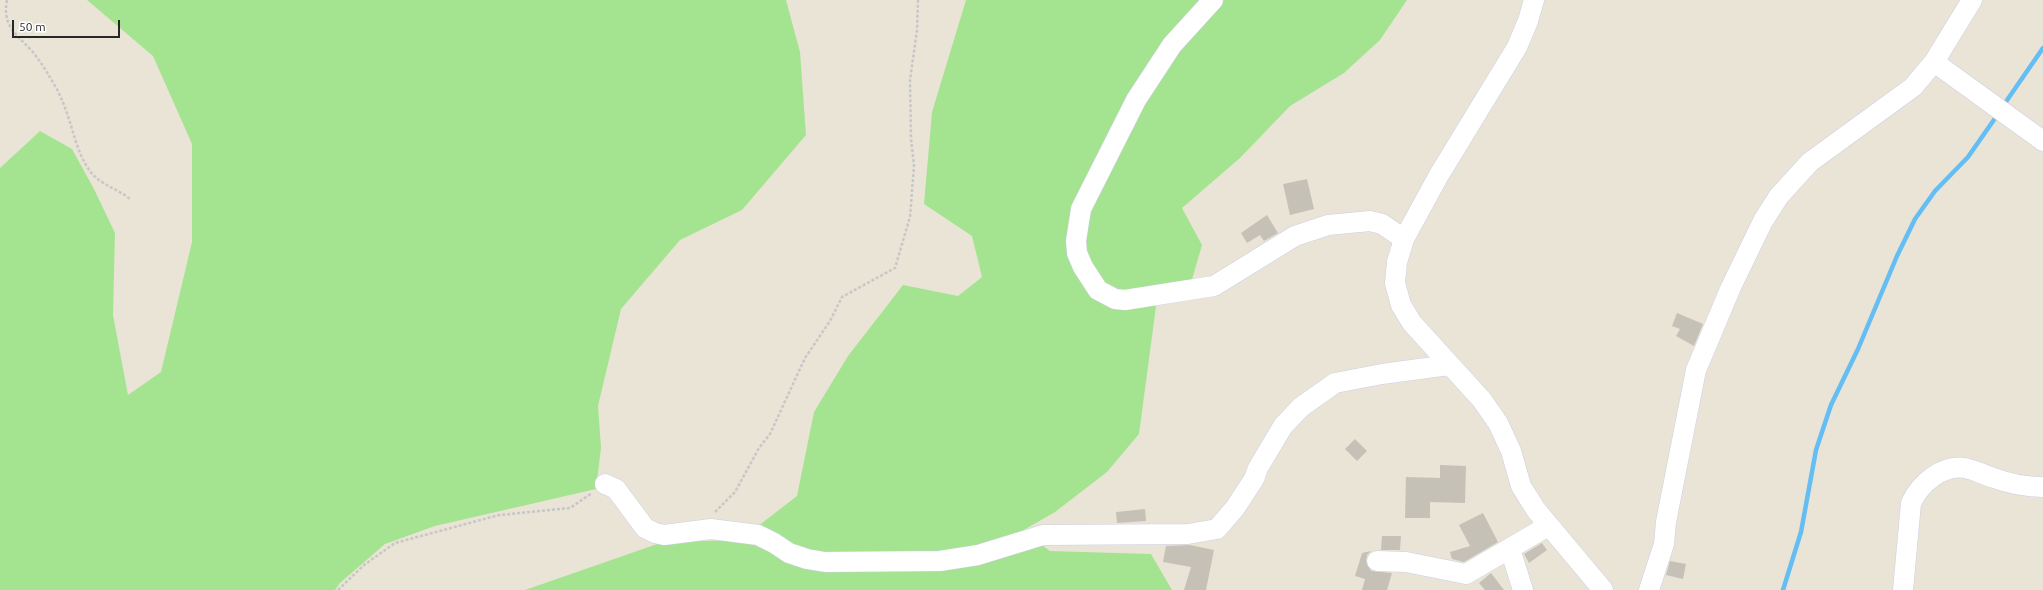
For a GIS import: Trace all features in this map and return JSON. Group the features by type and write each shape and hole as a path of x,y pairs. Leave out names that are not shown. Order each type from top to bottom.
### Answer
{"street":[{"path":"1213,0 1172,45 1136,100 1081,209 1076,240 1077,253 1083,267 1098,290 1115,299 1125,300 1214,286 1295,236 1328,225 1370,221 1382,224 1404,239"},
{"path":"1534,0 1528,21 1516,46 1439,175 1404,239 1397,262 1395,282 1401,305 1412,323 1482,400 1498,422 1511,452 1521,486 1548,526 1603,590"},
{"path":"1649,590 1664,544 1666,522 1696,370 1731,287 1757,234 1779,196 1810,162 1913,87 1934,62 1972,0"},
{"path":"1934,62 2043,141"},
{"path":"605,484 616,489 646,528 664,535 697,530 730,530 758,535 774,543 789,554 825,562 940,561 978,555 1043,535 1188,534 1217,529 1235,508 1254,479 1258,468 1283,426 1301,407 1335,383 1382,374 1449,365"},
{"path":"1903,590 1911,503 1916,493 1932,477 1947,469 1963,468 2014,484 2043,487"},
{"path":"1377,561 1406,562 1466,574 1510,550 1548,526"},
{"path":"1510,550 1523,590"}],"path":[{"path":"7,0 6,16 11,30 32,52 47,72 61,98 76,142 90,171 98,180 121,191 130,199"},
{"path":"697,530 735,492 759,448 770,434 805,358 830,321 842,298 895,268 910,217 914,166 911,139 910,80 917,30 918,0"},
{"path":"338,590 364,565 395,543 499,515 570,508 605,484"}],"green space":[{"path":"87,0 786,0 800,52 806,135 742,210 680,240 621,309 598,406 601,448 596,489 435,526 385,544 340,583 335,590 0,590 0,168 40,131 72,149 94,189 115,233 113,315 128,395 161,372 192,242 192,144 153,56"},
{"path":"966,0 1407,0 1380,40 1344,73 1290,106 1240,158 1182,208 1202,245 1191,283 1157,299 1139,434 1107,472 1055,512 1022,531 1050,551 1151,554 1172,590 525,590 663,542 740,540 797,496 814,412 848,356 903,285 958,296 982,277 972,236 924,204 932,112"}],"building":[{"path":"1307,179 1314,209 1290,215 1283,184"},
{"path":"1267,215 1278,233 1264,241 1260,235 1247,243 1241,233"},
{"path":"1677,313 1703,324 1694,346 1676,336 1680,329 1672,326"},
{"path":"1355,439 1367,451 1357,461 1345,449"},
{"path":"1440,465 1466,466 1465,503 1430,502 1430,518 1405,518 1406,477 1440,478"},
{"path":"1145,509 1146,521 1117,523 1116,512"},
{"path":"1483,513 1498,542 1464,562 1452,559 1450,552 1470,546 1459,525"},
{"path":"1382,536 1401,536 1400,550 1381,550"},
{"path":"1542,543 1547,550 1529,563 1524,554"},
{"path":"1190,545 1214,550 1206,590 1184,590 1191,567 1163,562 1166,546"},
{"path":"1371,551 1367,555 1366,561 1371,571 1392,573 1387,590 1362,590 1365,579 1355,576 1362,553"},
{"path":"1670,561 1686,564 1683,579 1666,575"},
{"path":"1491,573 1504,590 1485,590 1479,583"}],"waterway":[{"path":"2003,106 2043,48"},
{"path":"1783,590 1801,532 1816,450 1831,405 1858,349 1897,256 1915,219 1935,191 1968,157 1998,114"}]}
